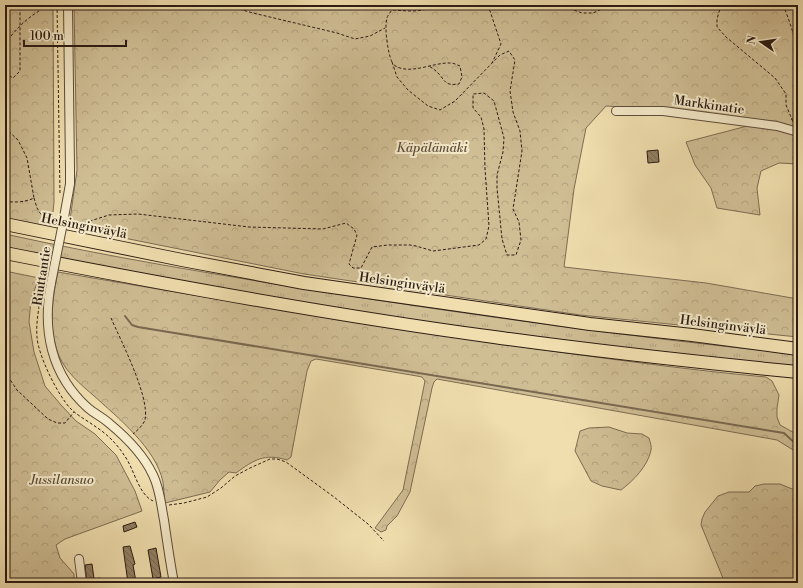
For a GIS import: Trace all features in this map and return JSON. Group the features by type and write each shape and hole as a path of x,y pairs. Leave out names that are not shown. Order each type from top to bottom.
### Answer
{"highway":[{"name":"Helsinginväylä","path":"5,224 304,283 575,322 798,349"},
{"path":"5,253 174,286 418,326 587,349 798,372"}],"street":[{"name":"Riuttantie","path":"68,5 70,184 48,296 48,326 51,348 55,360 75,394 89,408 110,424 127,440 153,475 162,507 174,583"},
{"name":"Markkinatie","path":"616,111 663,111 796,129"},
{"path":"78,559 82,583"}],"path":[{"path":"5,73 13,78 20,71 20,5"},
{"path":"5,44 21,25 37,11 50,5"},
{"path":"57,5 60,196"},
{"path":"225,5 253,13 337,32 355,39 370,36 386,27"},
{"path":"5,128 18,140 27,158 34,198 37,208 44,219 72,225 109,214 138,214 248,227 323,228 346,223 354,229 356,235 349,264 353,268 361,268 372,248 388,245 416,246 433,251 479,245 486,239 488,226 484,129 481,117 473,108 473,94 484,93 494,101 504,138 503,152 497,176 502,239 507,255 516,255 521,240 519,222 513,209 522,151 520,131 513,112 510,91 515,60 509,51 500,55 455,101 440,110 428,106 408,90 397,77 390,57 386,27 387,18 394,5"},
{"path":"392,10 412,11 430,8 436,5"},
{"path":"488,5 500,44 492,64"},
{"path":"560,5 582,13 593,13 602,9 619,8 632,5"},
{"path":"721,5 717,19 717,27 726,37 775,78 786,94 786,105 790,119 796,129"},
{"path":"783,5 792,30 797,53 796,65 798,68"},
{"path":"795,44 798,34"},
{"path":"392,62 400,69 406,70 429,66 452,63 460,66 462,78 459,84 451,85 444,82 437,72 429,66"},
{"path":"790,119 798,119"},
{"path":"5,201 12,202 34,198"},
{"path":"111,318 139,384 146,412 144,421 139,429 127,440"},
{"path":"5,372 16,390 48,420 57,423 65,423 74,411"},
{"path":"162,507 207,497 222,488 235,476 270,459 277,459 286,462 334,497 368,524 384,541"}],"green space":[{"path":"5,5 53,5 54,202 52,222 50,226 47,227 5,219"},
{"name":"Käpälämäki","path":"74,5 798,5 798,164 779,163 761,171 757,188 760,215 717,208 711,188 695,165 686,142 755,124 695,111 606,106 586,128 574,189 564,267 706,283 798,299 798,337 580,315 304,274 69,227 77,170"},
{"path":"5,234 162,265 378,300 618,334 798,354 798,367 569,343 430,323 251,294 77,262 5,247"},
{"name":"Jussilansuo","path":"5,271 39,278 31,299 29,322 34,352 45,386 76,421 95,434 116,455 135,491 142,511 65,539 56,545 60,558 74,574 74,583 5,583"},
{"path":"58,272 439,335 641,363 766,377 772,381 779,395 777,417 780,425 798,435 798,453 777,440 437,379 432,388 410,492 397,516 387,526 386,530 381,532 375,528 403,490 425,381 422,377 316,359 311,361 307,371 291,457 287,460 272,457 254,461 236,473 229,472 210,492 165,503 163,482 159,469 144,445 124,423 83,387 65,367 59,356 53,335 52,325 54,293"},
{"path":"609,427 627,433 642,434 649,438 651,446 647,462 635,478 621,490 602,486 591,481 575,451 580,431 589,428"},
{"path":"764,484 780,484 797,491 798,493 798,583 725,583 701,525 702,519 705,512 718,496 729,492 749,492 755,486"}],"building":[{"path":"658,150 659,162 648,163 647,151"},
{"path":"135,522 137,527 124,532 123,526"},
{"path":"130,546 135,564 133,565 136,582 128,583 123,547"},
{"path":"156,548 161,577 153,579 148,550"},
{"path":"92,564 94,579 100,578 101,583 87,583 85,565"}],"waterway":[{"path":"125,316 132,325 138,327 784,433 798,446"}]}
